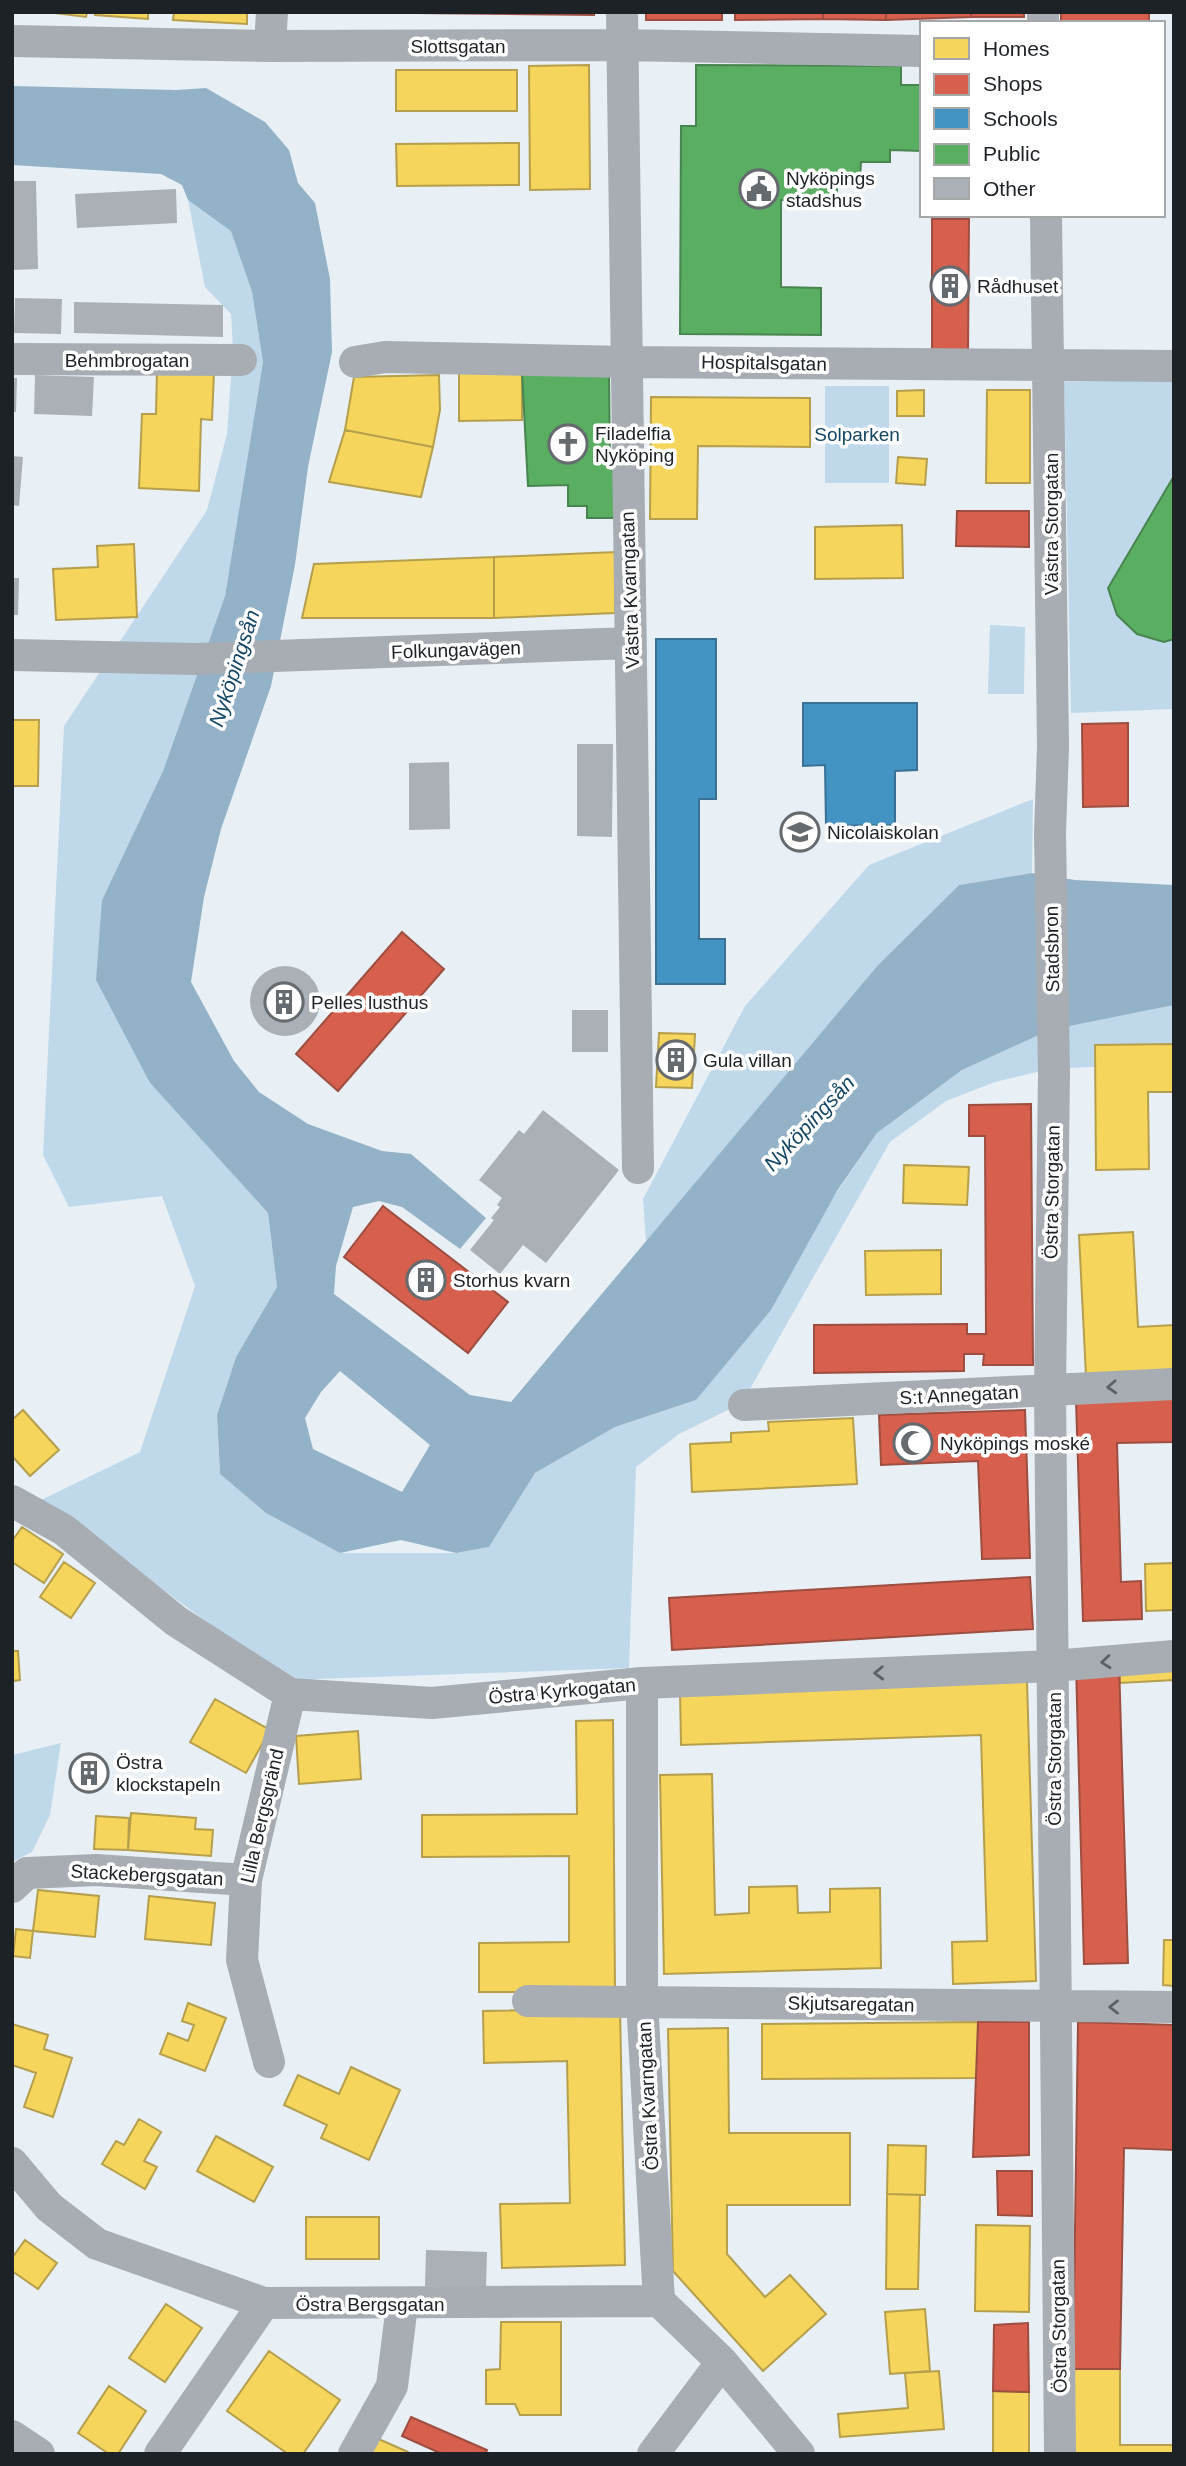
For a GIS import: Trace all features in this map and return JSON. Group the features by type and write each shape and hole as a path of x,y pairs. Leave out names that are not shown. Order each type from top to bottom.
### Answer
{"street":[{"path":"270,46 272,12"},
{"name":"Västra Kvarngatan","path":"622,12 624,341 628,362 638,1168"},
{"name":"Slottsgatan","path":"12,41 270,46 623,45 913,51"},
{"name":"Västra Storgatan","path":"1046,217 1053,747 1050,833"},
{"name":"Hospitalsgatan","path":"355,362 385,357 628,362 1174,366"},
{"name":"Behmbrogatan","path":"12,359 241,360"},
{"name":"Folkungavägen","path":"12,655 195,659 630,643"},
{"name":"Stadsbron","path":"1050,833 1054,1065"},
{"name":"Östra Storgatan","path":"1054,1065 1050,1390 1060,2454"},
{"name":"S:t Annegatan","path":"744,1405 1174,1384"},
{"name":"Östra Kyrkogatan","path":"12,1501 64,1530 176,1621 290,1694 432,1703 642,1683 1053,1666 1174,1656"},
{"name":"Östra Kvarngatan","path":"642,1683 642,2001 659,2301"},
{"name":"Lilla Bergsgränd","path":"268,2062 242,1960 246,1880 290,1694"},
{"name":"Stackebergsgatan","path":"12,1887 27,1873 96,1870 246,1880"},
{"name":"Skjutsaregatan","path":"528,2001 1174,2007"},
{"path":"12,2163 49,2207 97,2244 264,2303 160,2454"},
{"path":"659,2301 722,2362 799,2454"},
{"name":"Östra Bergsgatan","path":"264,2303 402,2305 659,2301"},
{"path":"354,2454 392,2386 402,2305"},
{"path":"653,2454 722,2362"},
{"path":"12,2436 39,2454"}],"green space":[{"path":"188,200 231,230 252,292 263,362 225,596 163,771 102,900 150,1083 268,1213 277,1287 236,1357 217,1415 220,1474 266,1513 340,1553 456,1553 489,1547 535,1473 615,1427 696,1400 877,1133 962,1070 1050,1030 1174,1005 1174,1063 1050,1069 995,1082 946,1101 890,1142 742,1403 679,1434 636,1467 629,1668 286,1680 41,1500 140,1452 195,1286 162,1196 69,1207 43,1155 64,726 207,510 227,434 233,349 231,314 205,287"},
{"path":"1174,380 1174,709 1071,713 1064,382"},
{"name":"Solparken","path":"825,386 889,386 889,483 825,483"},
{"path":"990,625 1025,627 1024,694 988,694"},
{"path":"1033,799 1032,873 959,885 878,965 646,1242 643,1199 745,1006 869,865"},
{"path":"61,1743 50,1815 32,1852 12,1862 12,1755"}],"water":[{"name":"Nyköpingsån","path":"12,86 176,90 206,88 265,122 289,150 298,183 315,203 330,279 332,352 308,467 295,565 271,686 221,829 204,897 191,982 234,1061 259,1092 308,1124 382,1151 411,1154 486,1218 460,1249 402,1207 379,1201 353,1207 336,1266 334,1294 470,1395 511,1402 878,965 959,885 1032,873 1075,880 1174,885 1174,1005 1050,1030 962,1070 877,1133 837,1191 771,1310 696,1400 615,1427 535,1473 489,1547 456,1553 401,1540 340,1553 266,1513 220,1474 217,1415 236,1357 277,1287 268,1213 150,1083 96,980 102,900 163,771 225,596 263,362 252,292 231,231 188,200 182,185 161,174 12,165","holes":["340,1371 430,1445 402,1492 313,1449 305,1418 321,1392"]}],"building: Homes":[{"path":"47,12 87,12 86,17"},
{"path":"95,12 148,12 148,19 95,15"},
{"path":"174,12 247,12 247,24 173,20"},
{"path":"589,65 590,189 530,190 529,66"},
{"path":"396,70 517,70 517,111 396,111"},
{"path":"519,143 519,185 397,186 396,144"},
{"path":"157,370 214,372 212,420 201,419 199,491 139,488 142,414 156,414"},
{"path":"459,373 522,373 522,420 459,421"},
{"path":"439,375 440,410 433,447 345,430 354,377"},
{"path":"924,390 924,416 897,416 897,391"},
{"path":"987,390 1030,390 1030,483 986,483"},
{"path":"651,397 810,398 810,447 698,446 697,519 650,519"},
{"path":"345,430 433,447 421,497 329,482"},
{"path":"898,457 927,459 925,485 896,483"},
{"path":"902,525 903,578 815,579 815,527"},
{"path":"134,544 137,617 56,620 53,569 98,567 97,546"},
{"path":"616,552 615,613 494,618 494,557"},
{"path":"494,557 494,618 302,618 314,564"},
{"path":"12,720 39,720 38,786 12,786"},
{"name":"Gula villan","path":"659,1033 695,1034 692,1088 656,1087"},
{"path":"1174,1044 1174,1092 1148,1092 1149,1169 1096,1170 1095,1045"},
{"path":"904,1165 969,1167 967,1205 903,1203"},
{"path":"1133,1232 1138,1327 1174,1325 1174,1371 1086,1376 1079,1235"},
{"path":"941,1250 941,1294 866,1295 865,1251"},
{"path":"23,1410 59,1450 30,1476 12,1456 12,1420"},
{"path":"853,1418 857,1484 692,1492 690,1444 731,1442 731,1433 769,1431 768,1422"},
{"path":"22,1527 63,1554 44,1583 12,1562 12,1541"},
{"path":"64,1562 95,1583 71,1618 40,1597"},
{"path":"1174,1563 1174,1610 1146,1611 1145,1564"},
{"path":"12,1651 18,1651 20,1680 12,1681"},
{"path":"1174,1660 1174,1680 1120,1683 1119,1663"},
{"path":"1027,1681 1036,1981 953,1984 952,1942 987,1941 981,1735 681,1745 680,1691"},
{"path":"215,1699 270,1730 246,1773 190,1742"},
{"path":"613,1720 615,1992 479,1992 479,1943 569,1942 569,1856 422,1857 422,1815 577,1814 576,1721"},
{"path":"358,1731 361,1779 299,1784 296,1736"},
{"name":"Östra klockstapeln","path":"89,1757 100,1761 104,1772 100,1783 89,1787 78,1783 74,1772 78,1761"},
{"path":"712,1774 715,1915 749,1913 749,1887 797,1886 798,1913 830,1912 830,1889 880,1888 881,1968 664,1974 660,1775"},
{"path":"131,1813 196,1818 195,1829 213,1830 211,1856 128,1850"},
{"path":"96,1816 129,1818 128,1850 94,1849"},
{"path":"38,1890 99,1896 95,1937 33,1931"},
{"path":"149,1896 215,1903 211,1945 145,1939"},
{"path":"16,1929 33,1931 30,1958 13,1956"},
{"path":"1164,1940 1174,1940 1174,1986 1163,1985"},
{"path":"188,2003 226,2018 205,2071 160,2054 168,2033 188,2041 194,2025 182,2021"},
{"path":"620,2008 625,2265 502,2268 500,2204 570,2203 567,2061 484,2063 483,2011"},
{"path":"978,2022 978,2078 762,2079 762,2024"},
{"path":"12,2024 48,2035 44,2049 72,2058 53,2117 24,2107 36,2073 12,2065"},
{"path":"728,2028 729,2133 850,2133 850,2205 727,2205 727,2254 765,2297 790,2275 826,2314 763,2371 673,2271 668,2029"},
{"path":"351,2067 400,2090 369,2160 321,2138 327,2125 284,2105 298,2075 339,2094"},
{"path":"139,2119 161,2132 144,2161 157,2167 145,2189 102,2164 116,2141 124,2145"},
{"path":"216,2136 273,2167 254,2202 197,2171"},
{"path":"888,2145 926,2146 925,2195 887,2194"},
{"path":"887,2194 920,2195 918,2289 886,2289"},
{"path":"306,2217 379,2217 379,2259 306,2259"},
{"path":"976,2225 1030,2226 1029,2312 975,2311"},
{"path":"25,2240 57,2263 38,2289 12,2271 12,2258"},
{"path":"166,2304 202,2328 165,2382 129,2358"},
{"path":"925,2309 930,2371 890,2374 885,2312"},
{"path":"501,2322 561,2322 561,2415 520,2415 515,2404 486,2404 486,2370 500,2369"},
{"path":"269,2351 340,2400 303,2454 288,2454 227,2411"},
{"path":"1073,2369 1120,2369 1120,2445 1174,2445 1174,2454 1073,2454"},
{"path":"939,2371 944,2429 840,2437 838,2414 908,2408 905,2373"},
{"path":"109,2386 146,2411 118,2454 109,2454 78,2433"},
{"path":"993,2391 1029,2392 1029,2454 993,2454"},
{"path":"374,2437 408,2452 408,2454 367,2454"}],"building: Shops":[{"path":"320,12 594,12 594,15"},
{"path":"646,12 722,12 722,20 646,20"},
{"path":"735,12 823,12 823,19 735,20"},
{"path":"823,12 886,12 886,20 823,19"},
{"path":"886,12 971,12 971,17 886,20"},
{"path":"971,12 1024,12 1024,17 971,17"},
{"path":"1061,12 1149,12 1149,21 1061,21"},
{"name":"Rådhuset","path":"932,219 969,219 968,353 932,353"},
{"path":"957,511 1029,511 1029,547 956,546"},
{"path":"1128,723 1128,806 1083,807 1082,724"},
{"path":"402,932 444,969 338,1091 296,1054"},
{"path":"1031,1104 1033,1365 983,1365 984,1354 964,1354 964,1371 814,1373 814,1325 967,1324 967,1334 986,1334 985,1136 969,1136 969,1105"},
{"name":"Storhus kvarn","path":"383,1206 508,1302 468,1353 344,1257"},
{"path":"1174,1398 1174,1442 1117,1443 1121,1582 1141,1581 1142,1619 1083,1621 1076,1401"},
{"path":"1025,1410 1030,1558 982,1559 978,1461 881,1465 879,1415"},
{"path":"1030,1577 1033,1629 672,1650 669,1598"},
{"path":"1119,1663 1128,1963 1084,1964 1076,1665"},
{"path":"978,2022 1029,2022 1029,2155 973,2157"},
{"path":"1078,2022 1174,2025 1174,2150 1124,2148 1120,2369 1073,2369"},
{"path":"997,2171 1032,2171 1032,2216 998,2215"},
{"path":"1028,2323 1029,2392 993,2391 994,2325"},
{"path":"411,2417 487,2450 485,2454 442,2454 402,2436"}],"building: Schools":[{"path":"656,639 716,639 716,799 699,799 699,939 725,939 725,984 656,984"},
{"path":"803,703 917,703 917,770 895,771 895,825 826,826 825,765 803,766"}],"building: Public":[{"name":"Nyköpings stadshus","path":"696,65 901,66 901,85 920,85 920,151 890,150 890,162 861,162 860,178 837,178 837,200 781,200 781,287 821,288 821,335 680,334 681,126 696,126"},
{"name":"Filadelfia Nyköping","path":"609,371 610,467 623,467 623,518 587,518 587,506 568,506 568,485 528,486 522,373"},
{"path":"1174,476 1174,639 1164,642 1137,634 1117,615 1108,588"}],"building: Other":[{"path":"12,181 36,181 38,269 12,270"},
{"path":"176,189 177,223 77,228 75,194"},
{"path":"15,298 62,299 61,334 14,333"},
{"path":"74,302 223,305 223,337 74,333"},
{"path":"35,375 94,377 92,416 34,414"},
{"path":"12,378 17,378 16,412 12,412"},
{"path":"12,456 23,457 19,506 12,505"},
{"path":"12,578 19,578 18,615 12,615"},
{"path":"577,744 613,744 612,837 577,836"},
{"path":"449,762 450,829 409,830 409,763"},
{"name":"Pelles lusthus","path":"285,966 310,976 320,1001 310,1026 285,1036 260,1026 250,1001 260,976"},
{"path":"572,1010 608,1010 608,1052 572,1052"},
{"path":"543,1110 619,1170 546,1263 523,1245 500,1274 470,1250 494,1220 491,1218 500,1207 497,1205 502,1198 479,1180 519,1130 524,1134"},
{"path":"426,2250 487,2252 486,2288 425,2286"}],"place":[{"name":"Nyköpings stadshus","path":"759,189"},
{"name":"Rådhuset","path":"950,286"},
{"name":"Filadelfia Nyköping","path":"568,444"},
{"name":"Nicolaiskolan","path":"800,832"},
{"name":"Pelles lusthus","path":"284,1002"},
{"name":"Gula villan","path":"676,1060"},
{"name":"Storhus kvarn","path":"426,1280"},
{"name":"Nyköpings moské","path":"913,1443"},
{"name":"Östra klockstapeln","path":"89,1773"}]}
